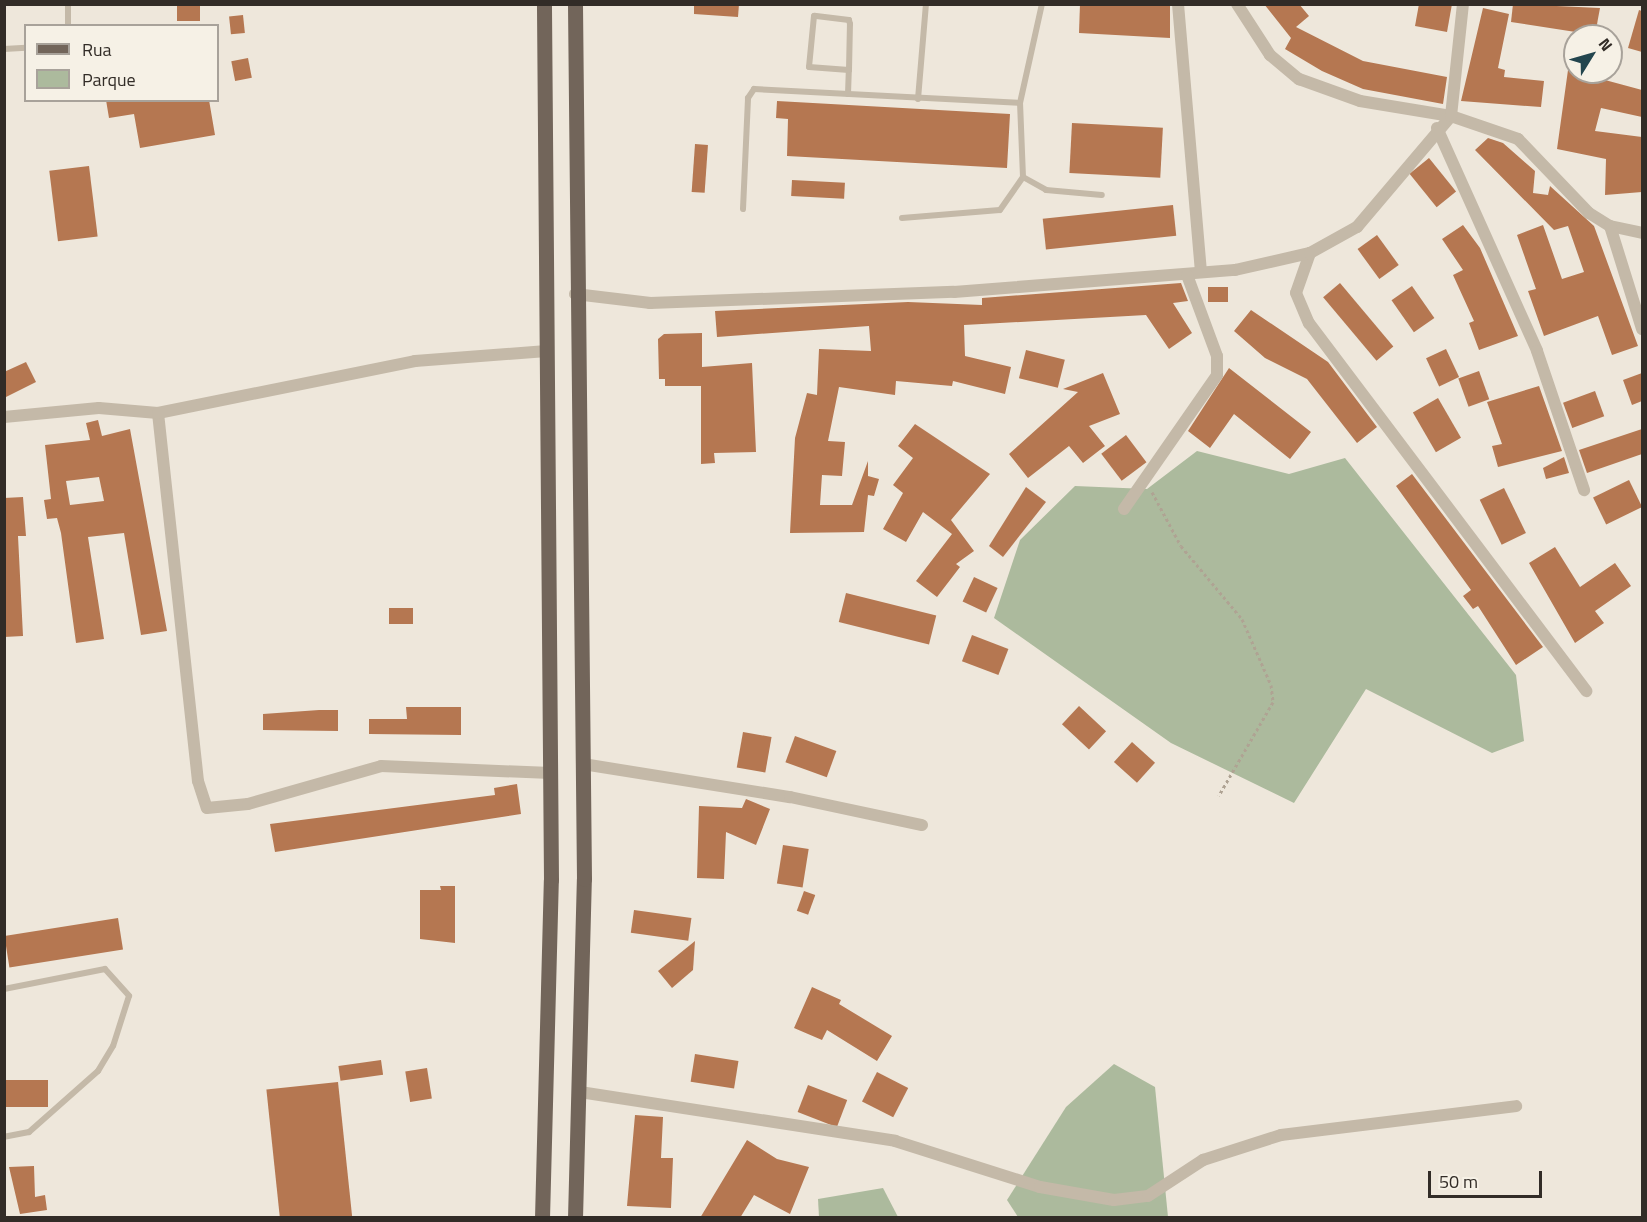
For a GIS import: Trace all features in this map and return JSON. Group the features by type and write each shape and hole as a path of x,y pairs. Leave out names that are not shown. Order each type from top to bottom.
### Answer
{"main road":[{"path":"542,1218 551,773 544,4"},
{"path":"575,4 575,294 583,764 580,1092 575,1218"}],"street":[{"path":"1178,4 1201,272"},
{"path":"1237,4 1270,55 1299,79 1360,100 1451,116 1523,142 1578,204 1610,226 1642,233"},
{"path":"575,294 650,303 778,300 1187,275 1310,254 1357,227 1437,128 1451,116 1463,4"},
{"path":"1437,128 1537,351 1584,490"},
{"path":"1610,226 1642,329"},
{"path":"1310,254 1296,293 1309,323 1586,691"},
{"path":"1124,509 1217,375 1217,356 1187,275"},
{"path":"4,417 99,408 158,413 415,361 547,351"},
{"path":"158,413 198,782 207,808 248,804 322,779 381,766 551,773"},
{"path":"583,764 790,797 922,825"},
{"path":"580,1092 895,1141 1040,1186 1114,1200 1148,1196 1203,1160 1281,1135 1516,1106"}],"lane":[{"path":"68,4 68,24"},
{"path":"918,99 927,4"},
{"path":"902,218 990,214 1000,210 1023,177 1020,103 1042,4"},
{"path":"848,94 849,70 849,20 814,16 809,67 849,70"},
{"path":"4,49 24,48"},
{"path":"743,209 750,92 762,88 918,99 1020,103"},
{"path":"1023,177 1046,190 1102,195"},
{"path":"4,989 105,969 129,996 113,1046 98,1071 29,1132 4,1137"}],"path":[{"path":"1146,476 1181,546 1242,619 1271,686 1273,702 1219,795"}],"green space":[{"path":"1197,451 1289,474 1345,458 1516,675 1524,741 1492,753 1366,689 1294,803 1171,743 994,618 1020,540 1075,486 1147,489"},
{"path":"1114,1064 1155,1087 1168,1217 1018,1217 1007,1200 1066,1107"},
{"path":"883,1188 898,1217 819,1217 818,1199"}],"building":[{"path":"177,4 200,4 200,21 177,21"},
{"path":"694,4 739,4 738,17 694,14"},
{"path":"1080,4 1170,4 1170,38 1079,33"},
{"path":"1264,4 1299,4 1309,16 1296,27 1363,61 1447,77 1443,104 1363,89 1322,71 1285,49 1291,38"},
{"path":"1419,4 1452,4 1447,32 1415,26"},
{"path":"1513,4 1600,8 1597,24 1563,24 1563,30 1511,22"},
{"path":"1483,8 1509,14 1498,68 1505,70 1504,77 1544,81 1541,107 1461,101"},
{"path":"1639,10 1642,11 1642,52 1628,48"},
{"path":"243,15 245,33 231,34 229,16"},
{"path":"248,58 252,78 235,81 231,61"},
{"path":"1566,84 1620,84 1642,90 1642,117 1601,108 1595,131 1642,137 1642,192 1605,195 1606,159 1557,149"},
{"path":"777,101 1010,114 1007,168 787,156 788,119 776,118"},
{"path":"106,102 209,102 215,135 140,148 134,114 109,118"},
{"path":"1072,123 1163,128 1160,178 1069,173"},
{"path":"1488,138 1503,143 1535,171 1533,193 1548,195 1550,186 1594,226 1638,346 1612,355 1598,316 1544,336 1528,291 1536,289 1517,235 1543,225 1562,279 1584,272 1568,226 1554,230 1475,150"},
{"path":"695,144 708,145 705,193 692,192"},
{"path":"1429,158 1456,191 1437,207 1410,174"},
{"path":"89,166 98,236 58,241 49,171"},
{"path":"792,180 845,183 844,199 791,196"},
{"path":"1173,205 1176,236 1046,250 1043,219"},
{"path":"1463,225 1480,248 1518,336 1479,350 1469,323 1474,321 1453,275 1463,270 1442,239"},
{"path":"1377,235 1399,265 1379,279 1358,249"},
{"path":"1181,283 1188,301 1173,303 1192,333 1169,349 1146,315 964,325 965,356 1011,367 1005,394 953,381 952,386 896,381 895,395 839,387 828,441 845,442 842,476 822,475 820,505 852,505 868,461 868,476 879,479 874,496 868,495 864,532 790,533 795,438 807,393 817,395 819,349 871,351 869,326 717,337 715,311 908,302 982,305 982,298"},
{"path":"1340,283 1393,347 1376,361 1323,297"},
{"path":"1412,286 1434,318 1414,332 1392,300"},
{"path":"1208,287 1228,287 1228,302 1208,302"},
{"path":"1251,310 1328,362 1377,427 1357,443 1307,379 1265,358 1234,331"},
{"path":"702,333 702,367 752,363 756,452 714,453 715,463 701,464 701,386 665,386 665,379 659,379 658,339 664,334"},
{"path":"1446,349 1459,377 1439,386 1426,358"},
{"path":"1026,350 1065,360 1058,388 1019,378"},
{"path":"26,362 36,382 4,398 4,372"},
{"path":"1229,368 1311,432 1290,459 1234,414 1210,448 1188,431"},
{"path":"1479,371 1489,399 1469,407 1458,379"},
{"path":"1103,373 1120,414 1089,426 1105,446 1083,463 1069,446 1028,478 1009,454 1078,392 1063,389"},
{"path":"1642,373 1642,401 1632,405 1623,380"},
{"path":"1539,386 1562,451 1498,467 1492,446 1502,444 1487,402"},
{"path":"1595,391 1604,416 1572,428 1563,403"},
{"path":"1438,398 1461,438 1436,452 1413,412"},
{"path":"98,420 102,436 130,429 167,631 141,635 124,533 88,537 104,639 76,643 61,533 57,518 47,519 44,500 51,499 45,445 90,440 86,423","holes":["99,477 104,501 70,505 66,481"]},
{"path":"915,424 990,474 951,520 974,551 956,564 960,567 937,597 916,581 952,534 923,512 906,542 883,529 903,493 893,485 913,458 898,446"},
{"path":"1642,429 1642,454 1587,473 1579,450"},
{"path":"1126,435 1146,462 1122,481 1101,454"},
{"path":"1564,457 1569,473 1546,479 1543,468"},
{"path":"1412,474 1543,647 1516,665 1478,606 1473,609 1463,596 1471,590 1396,486"},
{"path":"1629,480 1642,507 1606,524 1593,498"},
{"path":"1026,487 1046,502 1003,557 989,546"},
{"path":"1504,488 1526,533 1502,545 1480,500"},
{"path":"23,497 26,536 18,536 23,636 4,637 4,498"},
{"path":"1555,547 1580,587 1615,563 1631,586 1595,611 1604,623 1575,643 1529,563"},
{"path":"974,577 998,588 986,612 963,601"},
{"path":"846,593 936,615 929,645 839,622"},
{"path":"389,608 413,608 413,624 389,624"},
{"path":"972,635 1008,649 998,675 962,661"},
{"path":"1079,706 1106,731 1089,750 1062,724"},
{"path":"406,707 461,707 461,735 369,734 369,719 407,719"},
{"path":"338,710 338,731 263,730 263,714"},
{"path":"743,732 772,737 765,772 737,767"},
{"path":"795,736 836,751 827,777 785,762"},
{"path":"1132,742 1155,763 1137,783 1114,762"},
{"path":"517,784 521,814 275,852 270,824 495,795 494,788"},
{"path":"746,799 770,809 756,845 726,832 724,879 697,878 699,806 742,808"},
{"path":"783,845 809,849 803,888 777,884"},
{"path":"440,886 455,886 455,943 420,939 420,890 441,890"},
{"path":"804,891 815,895 808,915 797,911"},
{"path":"634,910 691,918 688,941 631,933"},
{"path":"118,918 123,950 9,968 4,936"},
{"path":"695,941 693,970 672,988 658,971"},
{"path":"812,987 841,1000 839,1004 892,1036 877,1061 827,1030 822,1040 794,1028"},
{"path":"695,1054 738,1061 734,1089 691,1082"},
{"path":"381,1060 383,1075 341,1081 338,1066"},
{"path":"427,1068 432,1099 410,1102 405,1071"},
{"path":"877,1072 908,1088 893,1117 862,1101"},
{"path":"4,1080 48,1080 48,1107 4,1107"},
{"path":"338,1082 352,1218 280,1218 266,1090"},
{"path":"808,1085 847,1100 837,1127 798,1112"},
{"path":"635,1115 663,1117 661,1158 673,1158 671,1208 627,1206"},
{"path":"747,1140 777,1159 809,1167 790,1214 754,1195 740,1218 700,1218"},
{"path":"34,1166 35,1197 45,1195 47,1210 20,1214 9,1167"}]}
